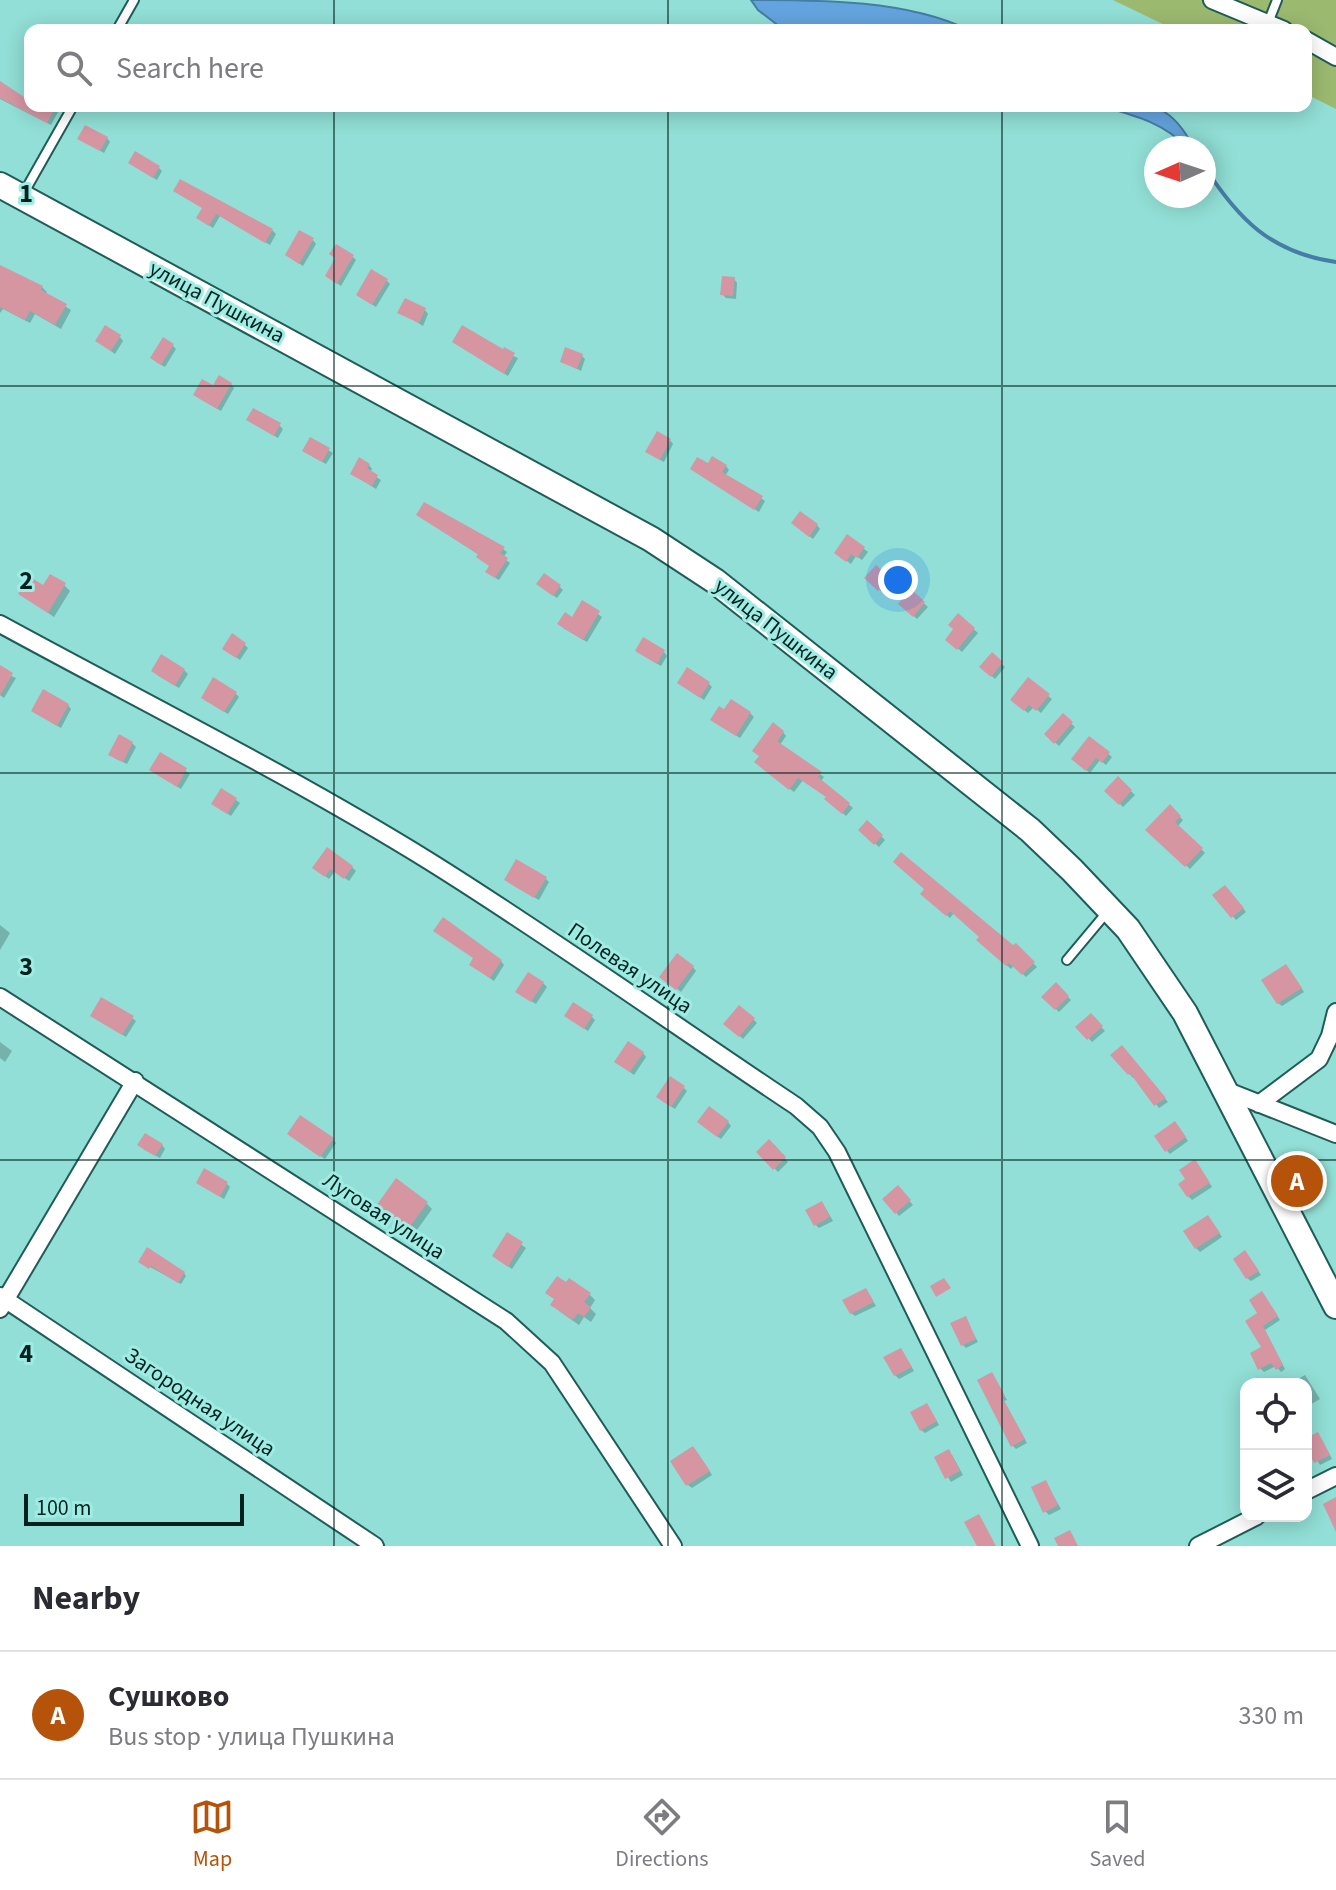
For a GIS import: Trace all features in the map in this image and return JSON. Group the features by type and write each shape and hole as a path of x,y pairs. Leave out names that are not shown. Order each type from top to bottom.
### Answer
{"main road":[{"name":"улица Пушкина","path":"0,185 664,547 715,581 1030,830 1128,929 1185,1013 1336,1306"}],"street":[{"path":"1212,0 1268,23"},
{"path":"1312,43 1336,57"},
{"name":"Полевая улица","path":"0,624 325,800 427,860 537,930 796,1106 820,1127 837,1152 1030,1546"},
{"name":"Луговая улица","path":"0,997 506,1321 552,1363 673,1546"},
{"path":"1259,1104 1319,1059 1330,1036 1336,1012"},
{"path":"2,1301 135,1081"},
{"path":"1225,1090 1336,1134"},
{"name":"Загородная улица","path":"2,1301 375,1546"},
{"path":"1312,1488 1336,1476"},
{"path":"1198,1546 1245,1522"}],"lane":[{"path":"120,24 134,0"},
{"path":"1268,23 1277,0"},
{"path":"22,197 70,112"},
{"path":"1067,960 1109,910"}],"green space":[{"path":"1113,0 1336,0 1336,109 1312,97 1312,24 1163,24"}],"water":[{"path":"751,0 864,4 892,7 955,24 776,24 758,10"},
{"path":"1122,112 1164,112 1176,121 1187,136 1174,136 1148,121"}],"building":[{"path":"0,81 24,97 24,111 0,98"},
{"path":"26,112 53,112 47,123"},
{"path":"85,125 108,137 100,151 77,139"},
{"path":"135,151 160,166 153,178 128,163"},
{"path":"180,179 273,229 265,243 216,214 209,226 196,218 202,208 173,191"},
{"path":"299,230 314,238 299,264 285,255"},
{"path":"336,244 354,255 337,284 325,276 335,258 329,254"},
{"path":"0,265 43,286 41,290 67,304 55,325 30,311 25,320 0,307"},
{"path":"371,269 388,279 372,305 356,295"},
{"path":"722,276 735,277 733,296 720,295"},
{"path":"405,298 426,308 419,323 397,313"},
{"path":"105,325 121,335 111,351 95,341"},
{"path":"462,325 515,353 504,374 452,342"},
{"path":"163,337 174,344 161,365 150,358"},
{"path":"565,347 583,354 577,369 560,362"},
{"path":"219,375 232,383 217,409 193,395 202,379 213,385"},
{"path":"253,408 281,423 274,436 246,420"},
{"path":"657,431 671,439 660,460 645,452"},
{"path":"310,437 330,448 322,462 302,451"},
{"path":"712,456 727,465 722,472 763,496 754,510 690,469 697,457 708,463"},
{"path":"359,457 370,464 367,468 378,475 372,486 350,474"},
{"path":"424,502 505,547 500,553 508,558 495,578 485,572 489,566 476,557 478,554 416,515"},
{"path":"800,511 818,524 809,537 791,523"},
{"path":"847,534 865,547 857,558 851,554 846,562 834,553"},
{"path":"876,565 890,577 878,591 864,578"},
{"path":"544,573 561,585 553,596 536,584"},
{"path":"50,574 66,583 48,613 18,594 29,576 43,585"},
{"path":"911,589 925,602 913,617 898,604"},
{"path":"582,600 600,611 583,640 557,624 565,612 572,617"},
{"path":"958,613 975,628 957,650 945,640 953,629 948,625"},
{"path":"232,633 246,643 236,658 222,649"},
{"path":"643,637 665,650 657,664 635,651"},
{"path":"992,652 1003,662 991,677 979,667"},
{"path":"161,654 185,669 175,686 151,671"},
{"path":"0,665 13,673 0,696"},
{"path":"687,667 710,682 700,698 677,683"},
{"path":"213,677 237,692 224,712 201,698"},
{"path":"1028,677 1050,694 1036,711 1029,705 1024,711 1010,700"},
{"path":"43,689 69,704 57,726 31,711"},
{"path":"731,699 751,712 736,736 710,720 719,706 724,709"},
{"path":"1063,713 1073,722 1054,744 1044,734"},
{"path":"773,722 784,731 777,741 822,772 818,777 850,803 842,814 824,799 826,797 798,778 789,790 754,762 759,756 752,751"},
{"path":"119,734 133,742 123,762 108,755"},
{"path":"1089,736 1110,752 1102,763 1096,758 1086,771 1071,759"},
{"path":"160,752 187,768 177,787 149,770"},
{"path":"1118,776 1132,790 1119,805 1104,791"},
{"path":"221,788 237,798 227,814 211,804"},
{"path":"1170,804 1181,816 1175,822 1203,848 1185,867 1145,830"},
{"path":"867,820 883,835 874,845 858,830"},
{"path":"327,847 353,866 344,879 330,869 325,877 312,868"},
{"path":"901,852 1013,945 1016,943 1035,962 1022,975 1009,963 1006,966 976,940 979,937 950,911 946,916 920,894 924,889 893,862"},
{"path":"516,859 547,877 534,898 504,880"},
{"path":"1225,885 1244,908 1231,918 1212,895"},
{"path":"443,917 502,960 490,978 469,965 473,958 433,931"},
{"path":"677,953 694,966 676,990 659,977"},
{"path":"1286,964 1302,988 1277,1004 1261,980"},
{"path":"528,972 544,982 531,1002 515,992"},
{"path":"1056,982 1069,996 1055,1010 1041,997"},
{"path":"101,997 134,1016 122,1035 90,1016"},
{"path":"573,1002 593,1015 584,1029 564,1016"},
{"path":"739,1005 755,1018 739,1037 723,1024"},
{"path":"1091,1013 1103,1026 1087,1040 1075,1027"},
{"path":"628,1041 644,1052 630,1072 614,1062"},
{"path":"1122,1045 1166,1098 1154,1106 1130,1073 1128,1075 1110,1055"},
{"path":"670,1076 685,1086 671,1107 656,1097"},
{"path":"709,1106 729,1121 717,1137 697,1122"},
{"path":"300,1115 334,1138 320,1157 287,1134"},
{"path":"1175,1121 1186,1137 1165,1152 1154,1136"},
{"path":"145,1133 163,1144 155,1156 137,1145"},
{"path":"769,1139 786,1157 773,1170 756,1152"},
{"path":"1195,1159 1210,1183 1187,1197 1178,1184 1185,1179 1179,1170"},
{"path":"204,1168 228,1182 220,1197 196,1183"},
{"path":"396,1178 428,1202 408,1229 376,1206"},
{"path":"898,1185 911,1200 895,1214 882,1199"},
{"path":"822,1201 830,1217 814,1226 805,1210"},
{"path":"1208,1215 1220,1233 1195,1249 1183,1231"},
{"path":"507,1232 523,1242 508,1267 492,1256"},
{"path":"147,1247 185,1272 178,1283 151,1266 149,1269 138,1262"},
{"path":"1245,1250 1259,1271 1246,1279 1233,1259"},
{"path":"557,1276 566,1282 569,1278 591,1293 584,1302 591,1307 584,1317 578,1313 573,1320 550,1305 554,1299 545,1293"},
{"path":"944,1278 951,1288 936,1297 930,1286"},
{"path":"866,1288 874,1302 850,1314 842,1300"},
{"path":"1262,1291 1278,1316 1263,1326 1283,1365 1276,1370 1271,1363 1258,1370 1250,1353 1261,1347 1245,1321 1257,1313 1249,1300"},
{"path":"966,1316 976,1339 961,1346 950,1323"},
{"path":"901,1348 912,1367 894,1376 883,1357"},
{"path":"992,1372 1025,1439 1011,1447 977,1380"},
{"path":"927,1403 937,1421 920,1431 910,1412"},
{"path":"1318,1432 1330,1455 1314,1463 1312,1459 1312,1435"},
{"path":"693,1446 710,1471 686,1486 670,1461"},
{"path":"949,1449 960,1471 945,1479 934,1457"},
{"path":"1046,1480 1058,1505 1043,1513 1031,1487"},
{"path":"1336,1497 1336,1532 1323,1504"},
{"path":"979,1514 996,1546 977,1546 964,1522"},
{"path":"1070,1530 1078,1546 1058,1546 1054,1538"}],"waterway":[{"path":"1216,184 1244,217 1275,242 1293,251 1336,262"}],"place":[{"name":"Сушково","path":"1297,1181"}]}
